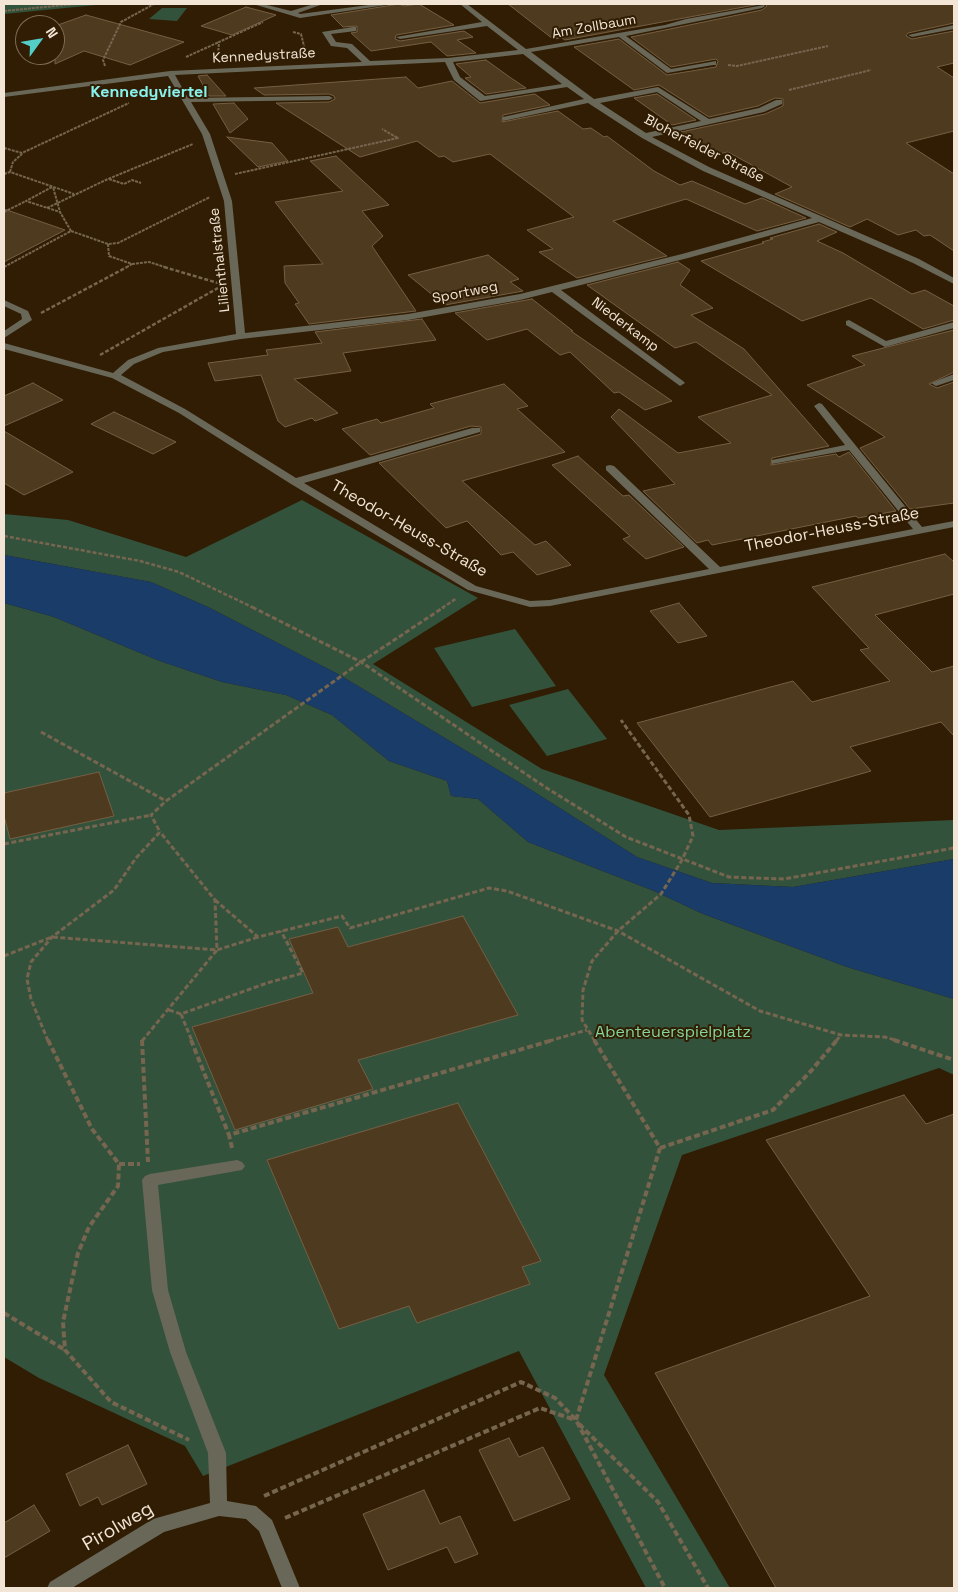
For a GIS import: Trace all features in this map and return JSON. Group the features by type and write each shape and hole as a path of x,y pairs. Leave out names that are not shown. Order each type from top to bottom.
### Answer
{"street":[{"path":"256,4 289,14 300,20 390,4"},
{"path":"302,4 317,5"},
{"name":"Bloherfelder Straße","path":"463,4 590,101 645,136 706,169 916,262 954,281"},
{"path":"280,16 317,5"},
{"name":"Am Zollbaum","path":"526,52 666,27 686,21 762,6"},
{"path":"400,37 489,23"},
{"path":"912,35 954,27"},
{"path":"353,29 326,32 334,44 349,46 369,64"},
{"path":"620,35 670,71 713,63"},
{"name":"Kennedystraße","path":"4,95 170,73 448,60 526,52"},
{"path":"448,60 457,78 483,99 568,85"},
{"name":"Lilienthalstraße","path":"170,73 208,140 228,201 241,336"},
{"path":"506,119 658,89 708,122"},
{"path":"186,100 329,98"},
{"path":"645,136 761,110 779,102"},
{"name":"Sportweg","path":"115,376 131,362 161,350 241,336 408,318 554,289 820,219"},
{"name":"Niederkamp","path":"554,289 680,383"},
{"path":"4,303 25,313 27,320 4,335"},
{"path":"849,322 885,344 954,325"},
{"name":"Theodor-Heuss-Straße","path":"4,346 115,376 182,410 295,482 472,588 530,604 550,602 954,524"},
{"path":"936,383 954,377"},
{"path":"819,406 919,530"},
{"name":"Theodor-Heuss-Straße","path":"295,482 476,430"},
{"path":"776,462 852,446"},
{"path":"610,468 716,569"},
{"path":"237,1166 150,1180 160,1290 178,1352 217,1453 227,1509 250,1512 266,1526 291,1588"},
{"name":"Pirolweg","path":"56,1588 159,1525 227,1509"}],"path":[{"path":"4,11 74,4"},
{"path":"110,81 103,60 121,22 154,4"},
{"path":"216,71 219,42 280,16"},
{"path":"292,31 301,34 309,66"},
{"path":"713,63 737,66 828,46"},
{"path":"779,102 790,88 871,70"},
{"path":"10,172 13,162 22,154 128,103"},
{"path":"220,177 287,164 398,138 382,129"},
{"path":"47,208 108,178 178,148 208,140"},
{"path":"4,148 22,154"},
{"path":"4,174 10,172 75,194"},
{"path":"108,178 124,184 132,180 141,183"},
{"path":"4,212 52,187"},
{"path":"52,187 59,202 60,212 70,231 108,244 118,243 224,190"},
{"path":"26,201 60,212"},
{"path":"4,267 70,231"},
{"path":"108,244 109,256 132,264"},
{"path":"27,320 59,305 132,264 149,262 223,285 80,366"},
{"path":"4,536 140,561 179,572 276,617 361,662 545,787 626,837 728,877 784,879 954,848"},
{"path":"4,844 151,815 166,801 346,675 361,662 472,588"},
{"path":"576,1420 660,1148 582,1020 583,990 592,961 618,930 661,894 682,860 693,836 689,815 621,720"},
{"path":"41,732 166,801"},
{"path":"151,815 160,832 215,900 258,937"},
{"path":"65,1350 63,1322 78,1253 89,1227 118,1186 118,1164 92,1129 51,1048 31,999 27,979 31,962 52,937 114,890 136,858 160,832"},
{"path":"4,956 10,952 52,937 216,950 258,937 342,916 350,928 489,888 507,891 618,930 760,1011 841,1036 885,1037 954,1060"},
{"path":"150,1180 142,1040 169,1010 216,950 215,900"},
{"path":"169,1010 181,1014 267,983 303,973 281,931"},
{"path":"181,1014 229,1135 237,1166"},
{"path":"229,1135 587,1030"},
{"path":"660,1148 773,1110 811,1071 841,1036"},
{"path":"118,1164 148,1164"},
{"path":"4,1313 65,1350 111,1402 217,1453"},
{"path":"227,1509 521,1382 555,1398 658,1502 708,1588"},
{"path":"266,1526 540,1408 576,1420 665,1588"}],"green space":[{"path":"4,4 189,4 96,5 4,14"},
{"path":"162,8 187,8 177,21 149,19"},
{"path":"302,500 478,598 373,664 542,769 719,830 954,820 954,859 793,887 712,883 637,857 525,786 338,674 208,607 151,582 4,555 4,514 68,520 186,557"},
{"name":"Abenteuerspielplatz","path":"4,603 54,617 157,660 222,682 286,695 332,715 389,761 447,781 451,796 478,799 528,842 654,891 703,914 847,967 954,999 954,1075 939,1068 682,1155 604,1375 730,1588 646,1588 519,1351 203,1476 185,1446 39,1378 4,1357"},
{"path":"515,629 556,686 472,707 434,648"},
{"path":"568,689 607,739 547,756 509,705"}],"water":[{"path":"4,555 151,582 208,607 338,674 525,786 637,857 712,883 793,887 954,859 954,999 847,967 703,914 654,891 528,842 478,799 451,796 447,781 389,761 332,715 286,695 222,682 157,660 54,617 4,603"}],"building":[{"path":"399,4 404,6 419,4 454,25 396,35 395,39 400,41 464,31 473,37 457,40 476,53 447,56 431,42 371,51 351,33 357,32 357,26 343,27 331,15"},
{"path":"508,4 760,4 565,40 562,38 553,39"},
{"path":"765,4 954,4 954,23 908,33 906,36 912,39 954,31 954,63 937,67 954,78 954,131 906,143 954,174 954,251 930,235 924,236 916,230 898,235 867,219 850,227 775,194 792,187 728,152 713,155 681,132 765,114 783,106 783,99 775,98 758,106 709,117 659,85 634,90 574,47 619,39 667,75 716,67 718,61 716,59 671,67 631,37 762,10 767,6"},
{"path":"246,7 276,15 232,35 201,26"},
{"path":"86,15 184,42 130,65 84,51 65,60 65,22"},
{"path":"486,60 526,88 486,94 465,78 471,77 456,64"},
{"path":"207,75 226,96 209,96 198,76"},
{"path":"406,77 418,88 452,81 480,103 535,94 550,105 503,115 502,122 558,111 583,129 591,128 604,137 607,136 654,171 680,185 692,181 745,204 762,198 806,218 757,231 686,199 613,221 667,256 577,278 539,252 553,249 527,230 574,217 490,154 453,162 444,156 439,157 417,141 360,157 276,103 329,102 335,99 334,96 329,94 264,95 254,88"},
{"path":"657,94 696,120 672,125 634,98"},
{"path":"234,103 248,119 230,133 213,104"},
{"path":"227,137 272,143 288,161 258,167"},
{"path":"336,156 389,205 362,211 383,236 372,246 416,311 309,324 295,304 299,303 285,283 284,266 323,264 275,202 343,191 310,161"},
{"path":"4,209 65,230 4,262"},
{"path":"819,224 837,232 817,241 843,253 912,294 925,290 954,306 954,320 923,329 871,298 802,321 701,261 764,243 762,242 773,239 770,238"},
{"path":"488,255 519,279 510,282 523,291 445,305 408,275"},
{"path":"678,262 690,270 680,285 713,308 691,315 744,349 829,446 772,458 771,465 836,454 839,457 849,452 896,511 858,518 856,516 712,545 708,540 697,543 643,491 675,484 611,417 619,409 678,453 731,443 698,417 772,395 696,342 675,348 587,285"},
{"path":"532,299 573,331 571,331 672,401 645,410 619,392 614,393 570,352 560,355 527,329 487,340 455,313"},
{"path":"422,319 436,340 343,353 351,371 294,379 338,413 315,421 312,418 285,427 278,421 261,375 215,381 208,363 268,355 266,350 322,343 315,332"},
{"path":"954,330 954,372 929,384 937,388 954,382 954,503 910,509 860,448 885,437 807,385 865,365 852,356"},
{"path":"33,383 63,400 4,426 4,396"},
{"path":"504,384 528,406 517,409 565,452 462,481 535,545 546,541 571,565 537,575 513,552 501,555 467,521 446,528 379,463 481,434 481,427 471,426 370,455 342,429 377,419 381,423 434,408 430,404"},
{"path":"114,412 176,442 153,454 91,424"},
{"path":"4,431 73,472 24,495 4,483"},
{"path":"578,456 623,496 629,495 684,547 646,559 623,539 630,536 552,465"},
{"path":"945,554 954,562 954,594 875,615 932,672 954,666 954,736 941,722 850,747 871,771 710,817 637,723 793,681 812,702 890,681 860,650 869,648 812,587"},
{"path":"679,603 707,636 678,643 650,611"},
{"path":"99,772 114,816 10,839 4,816 4,793"},
{"path":"463,916 518,1015 358,1060 373,1089 235,1130 192,1027 313,993 289,939 338,927 348,947"},
{"path":"904,1095 926,1124 954,1114 954,1588 776,1588 655,1373 870,1296 766,1140"},
{"path":"458,1103 541,1261 522,1267 530,1284 417,1323 409,1306 339,1329 267,1160"},
{"path":"509,1438 519,1457 543,1447 570,1499 514,1521 479,1450"},
{"path":"128,1445 147,1484 102,1505 98,1497 80,1506 66,1474"},
{"path":"424,1490 440,1524 460,1516 478,1554 455,1563 447,1547 388,1570 363,1514"},
{"path":"34,1505 50,1531 4,1558 4,1523"}],"district":[{"name":"Kennedyviertel","path":"149,93"}]}
